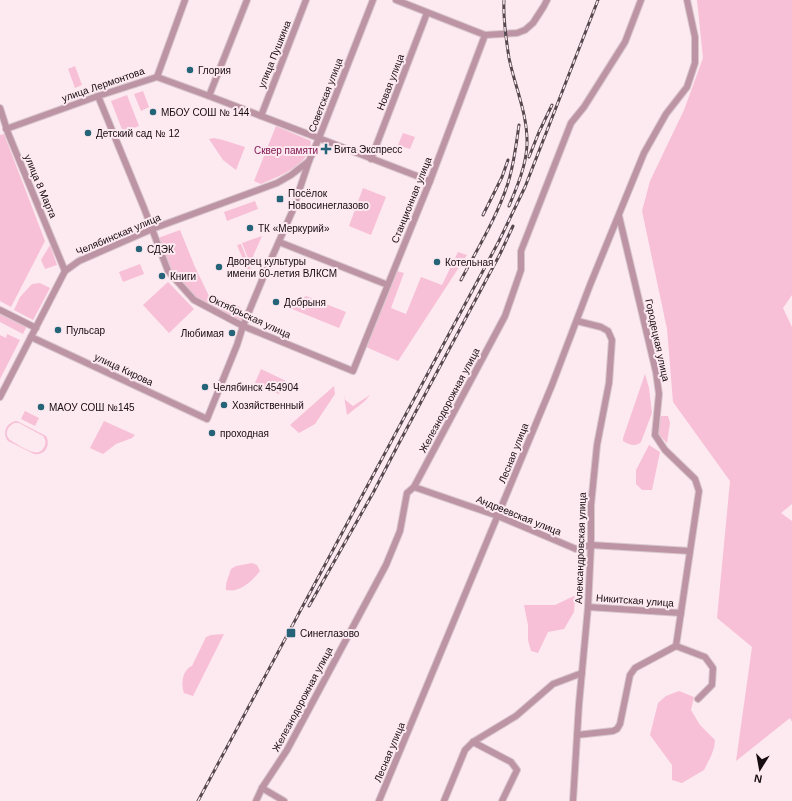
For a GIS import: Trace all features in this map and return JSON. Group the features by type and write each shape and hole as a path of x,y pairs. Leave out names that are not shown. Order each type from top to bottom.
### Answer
{"street":[{"path":"157,77 185,0"},
{"path":"209,96 247,0"},
{"name":"улица Пушкина","path":"260,116 306,0"},
{"name":"Советская улица","path":"207,419 238,345 243,326 265,273 294,210 309,161 373,0"},
{"path":"396,0 485,35 517,33 525,30 533,23 547,0"},
{"name":"Железнодорожная улица","path":"256,801 262,788 288,750 386,565 400,531 408,493 414,487 505,316 522,270 521,251 570,122 584,107 625,42 641,0"},
{"name":"Лесная улица","path":"379,801 552,385 644,153 666,114 687,87 695,63 695,38 687,0"},
{"name":"Новая улица","path":"371,159 428,13"},
{"name":"Станционная улица","path":"353,371 430,181 485,35"},
{"name":"улица Лермонтова","path":"6,129 98,96 157,77 430,181"},
{"name":"Октябрьская улица","path":"98,96 168,270 194,300 243,326 353,371"},
{"name":"улица 8 Марта","path":"0,108 6,129 65,271"},
{"name":"Челябинская улица","path":"0,397 65,271 78,261 152,229 277,183 291,175 309,161"},
{"name":"Городецкая улица","path":"619,215 656,372 659,394 655,435 665,450 695,479 699,491 676,646"},
{"path":"279,242 388,285"},
{"path":"0,310 36,328"},
{"name":"Александровская улица","path":"573,801 579,704 588,607 591,545 590,505 597,445 609,383 612,340 608,332 601,328 577,321"},
{"name":"улица Кирова","path":"31,337 207,419"},
{"name":"Андреевская улица","path":"414,487 498,516 576,549 591,545 690,551"},
{"name":"Никитская улица","path":"588,607 681,613"},
{"path":"577,735 612,731 617,729 620,724 630,675 635,668 676,646 705,657 713,668 712,685 698,699"},
{"path":"444,801 465,750 473,742 516,716 553,684 582,673"},
{"path":"473,742 511,762 516,770 502,801"},
{"path":"262,788 284,801"}],"green space":[{"path":"697,0 792,0 792,295 783,308 792,327 792,504 781,513 792,521 792,722 790,718 736,761 752,647 717,618 730,481 673,402 667,329 642,211 650,181 684,110 703,58"},
{"path":"75,66 82,85 75,88 68,69"},
{"path":"143,91 149,107 141,111 134,94"},
{"path":"127,95 139,126 123,132 111,101"},
{"name":"Сквер памяти","path":"276,126 311,141 309,152 299,164 293,168 261,184 254,181"},
{"path":"403,133 415,137 410,149 398,145"},
{"path":"4,134 45,241 11,307 0,301 0,135"},
{"path":"214,138 245,147 236,170 223,160 209,139"},
{"path":"363,188 386,197 371,235 349,226"},
{"path":"255,201 258,209 227,221 224,212"},
{"path":"180,230 209,296 219,298 240,307 244,314 242,322 195,298 170,270 158,238"},
{"path":"262,236 250,263 242,243"},
{"path":"241,244 252,272 249,274 237,245"},
{"path":"50,245 57,265 45,269 41,260"},
{"path":"458,252 467,255 398,361 366,347 397,271 404,273 391,308 406,314 421,277 442,285"},
{"path":"140,264 144,274 123,282 119,272"},
{"path":"168,282 194,309 169,333 143,305"},
{"path":"40,283 50,288 33,320 14,310 20,297 32,284"},
{"path":"306,296 346,312 339,328 292,309 295,304"},
{"path":"0,315 4,315 25,326 26,328 23,334 0,322"},
{"path":"7,334 20,340 0,379 0,335 6,338"},
{"path":"261,369 286,381 279,394 255,383"},
{"path":"645,374 649,388 652,413 641,442 637,445 627,444 623,441 623,438"},
{"path":"334,386 335,394 315,424 299,433 290,425"},
{"path":"370,395 365,401 347,415 345,399 353,406"},
{"path":"25,411 39,418 35,426 21,419"},
{"path":"661,416 668,416 670,423 667,443 658,434"},
{"path":"104,421 135,435 132,438 116,444 103,454 90,448"},
{"path":"13,422 19,422 46,436 48,443 44,452 34,454 8,441 5,432 7,426","holes":["14,423 19,423 43,436 45,444 41,451 33,452 8,438 7,431 10,426"]},
{"path":"649,445 660,452 652,490 642,490 636,484 636,470"},
{"path":"252,563 257,565 260,571 253,579 241,588 236,590 226,590 231,569 236,566"},
{"path":"574,596 574,612 564,629 548,632 538,653 531,651 528,640 528,625 524,605 555,605"},
{"path":"224,634 193,696 184,693 184,674 192,666 206,637"},
{"path":"679,691 694,697 691,710 700,725 715,740 714,748 704,770 682,783 672,780 672,765 650,735 658,703 666,696"}],"railway":[{"path":"504,0 504,22 509,58 527,134 527,145 523,169 509,206"},
{"path":"198,801 499,241 525,187 598,0"},
{"path":"529,157 552,105"},
{"path":"461,280 487,232 504,196 512,169 519,125"},
{"path":"483,215 502,177 508,160"},
{"path":"309,606 373,493 500,254 513,226"}],"place":[{"name":"Глория","path":"190,70"},
{"name":"МБОУ СОШ № 144","path":"153,112"},
{"name":"Детский сад № 12","path":"88,133"},
{"name":"Вита Экспресс","path":"326,149"},
{"name":"Посёлок Новосинеглазово","path":"280,199"},
{"name":"ТК «Меркурий»","path":"250,228"},
{"name":"СДЭК","path":"139,249"},
{"name":"Котельная","path":"437,262"},
{"name":"Дворец культуры имени 60-летия ВЛКСМ","path":"219,267"},
{"name":"Книги","path":"162,276"},
{"name":"Добрыня","path":"276,302"},
{"name":"Пульсар","path":"58,330"},
{"name":"Любимая","path":"232,333"},
{"name":"Челябинск 454904","path":"205,387"},
{"name":"Хозяйственный","path":"224,405"},
{"name":"МАОУ СОШ №145","path":"41,407"},
{"name":"проходная","path":"212,433"},
{"name":"Синеглазово","path":"291,633"}]}
